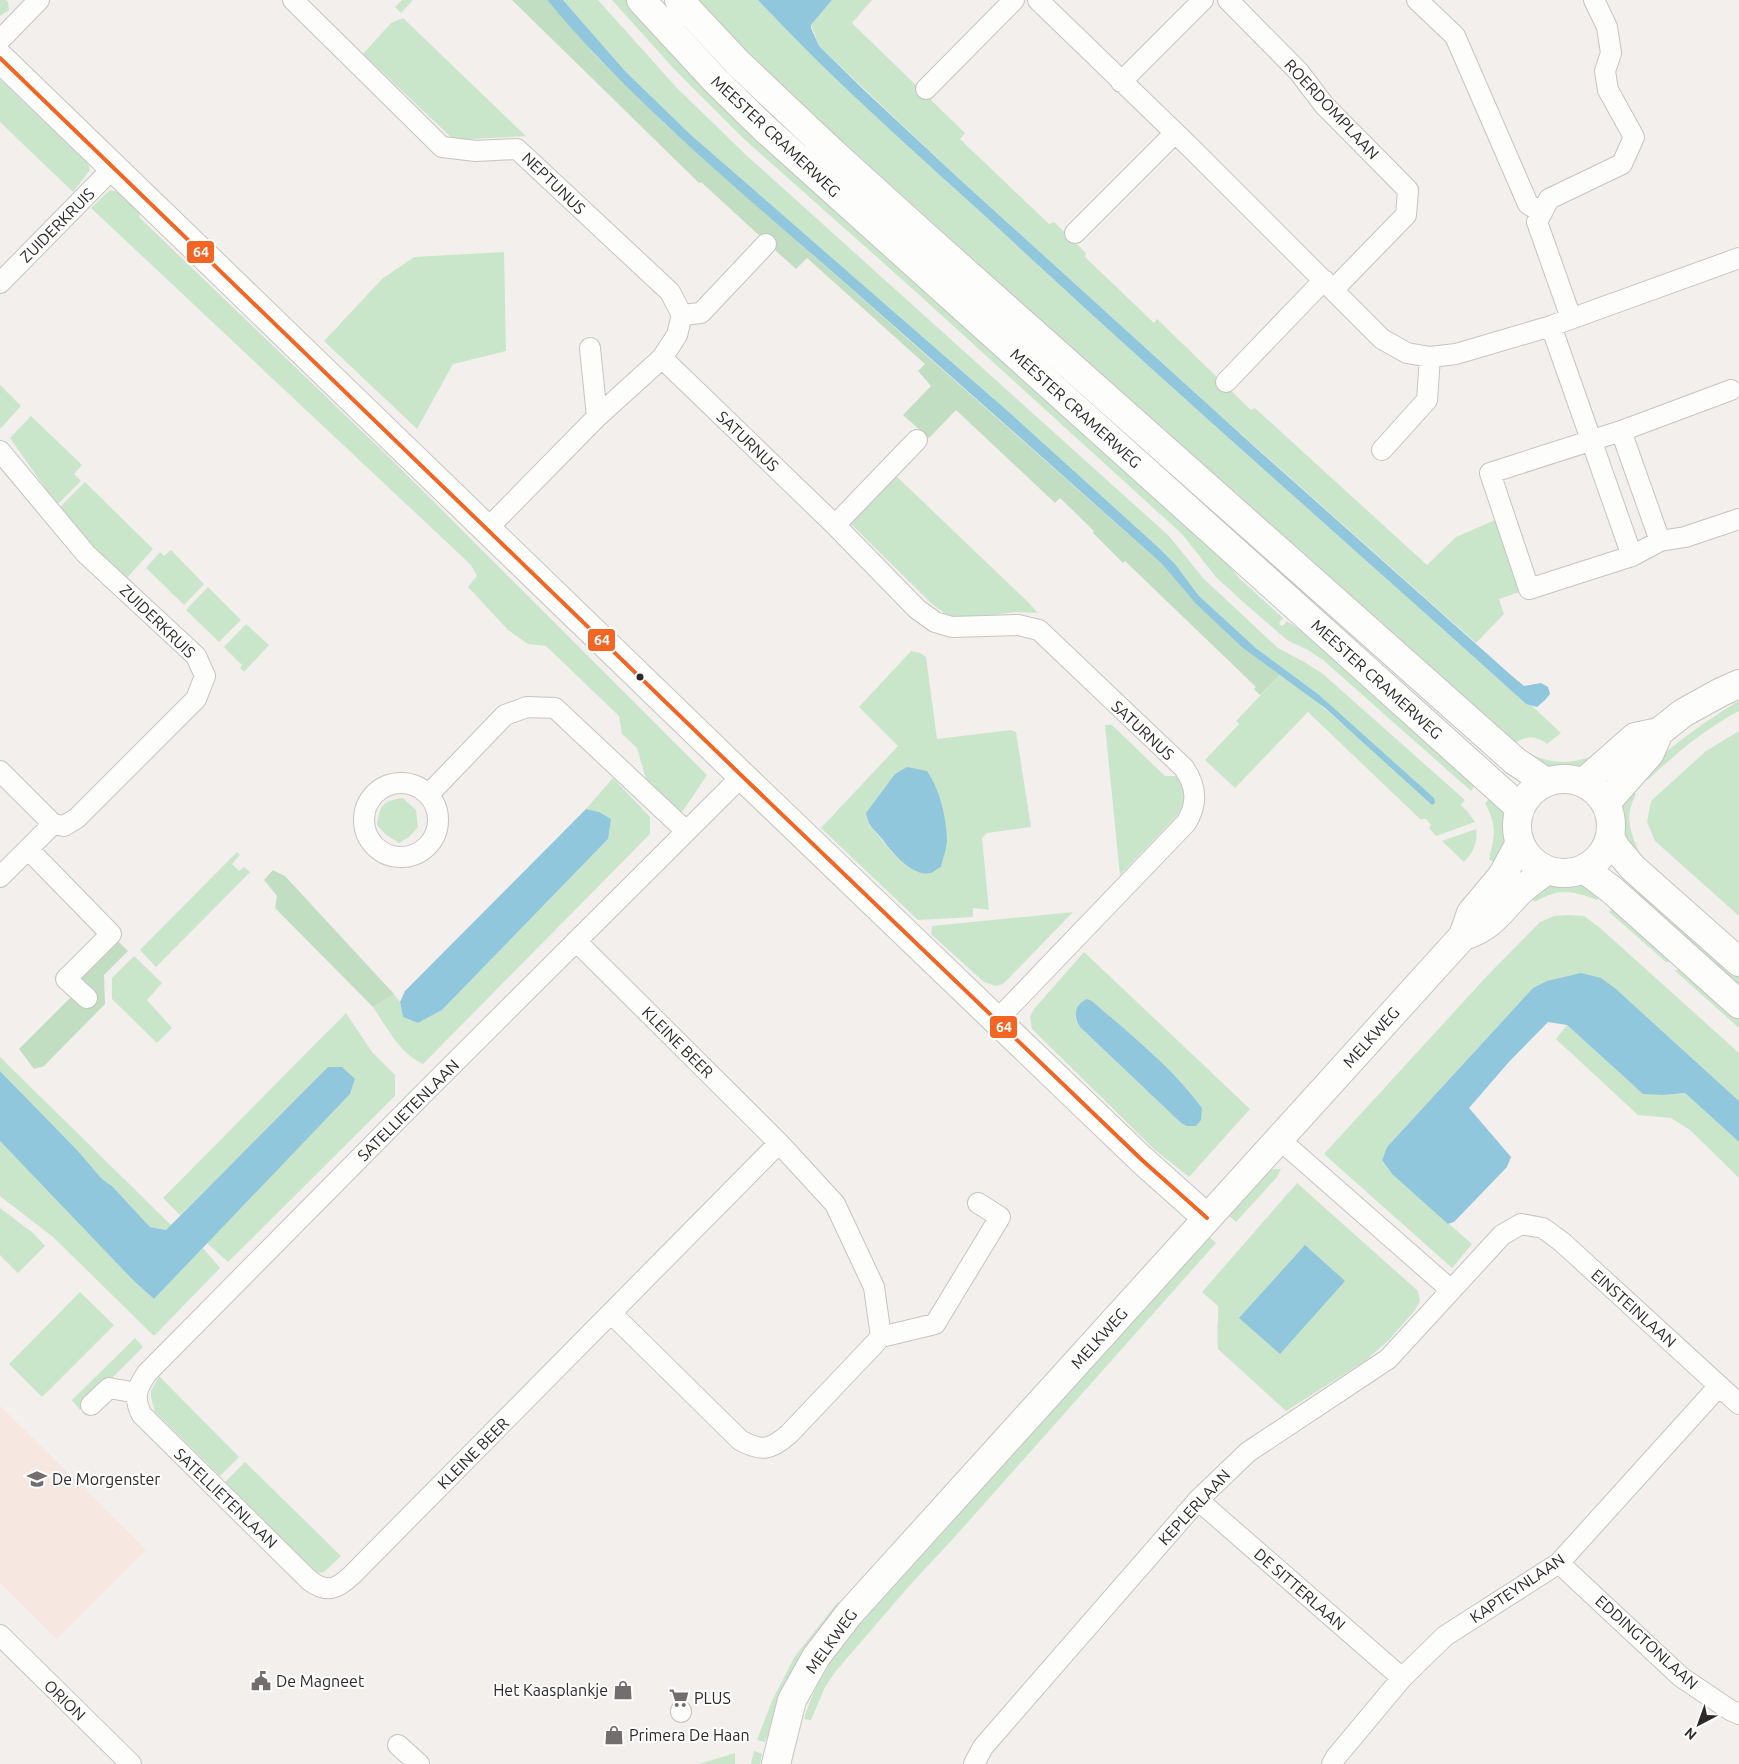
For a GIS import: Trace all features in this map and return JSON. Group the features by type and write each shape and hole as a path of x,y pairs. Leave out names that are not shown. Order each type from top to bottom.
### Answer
{"street":[{"path":"0,40 39,0"},
{"name":"NEPTUNUS","path":"292,0 442,147 476,151 517,149 670,292 682,315"},
{"name":"MEESTER CRAMERWEG","path":"641,0 715,80 764,128 1520,808"},
{"name":"MEESTER CRAMERWEG","path":"679,0 738,63 832,152 1515,761 1546,782"},
{"path":"926,89 1014,0"},
{"path":"1038,0 1329,284 1382,339 1407,353 1430,357 1456,354 1551,326 1739,258"},
{"path":"1121,82 1203,0"},
{"name":"ROERDOMPLAAN","path":"1226,382 1329,284 1406,215 1408,190 1324,105 1299,72 1228,0"},
{"path":"1417,0 1455,36 1528,204 1542,213"},
{"path":"1571,318 1537,222 1549,198 1622,164 1634,137 1608,90 1605,71 1611,52 1607,27 1594,0"},
{"path":"0,58 742,776 1142,1160 1207,1218"},
{"path":"1075,234 1175,133"},
{"name":"ZUIDERKRUIS","path":"0,283 114,167"},
{"path":"487,529 597,417 662,358 678,335 682,315 701,313 766,244"},
{"path":"1551,326 1632,556"},
{"path":"590,348 597,417"},
{"path":"1382,450 1427,400 1430,357"},
{"name":"SATURNUS","path":"662,358 835,525 917,609 935,622 952,627 1018,625 1039,630 1184,768 1191,778 1194,789 1194,808 1186,823 997,1020"},
{"path":"1731,390 1621,432 1490,473 1529,589 1632,556 1660,540 1685,537 1739,519"},
{"path":"1621,432 1660,540"},
{"path":"835,525 917,440"},
{"name":"ZUIDERKRUIS","path":"0,451 86,554 196,656 205,676 196,699 77,818 64,826 53,824"},
{"path":"1584,782 1635,737 1659,732 1683,713 1739,684"},
{"path":"429,794 505,715 527,707 556,708 686,831"},
{"path":"1606,803 1650,753 1659,732"},
{"path":"0,771 53,824 0,877"},
{"name":"SATELLIETENLAAN","path":"332,1588 322,1588 309,1580 142,1415 137,1405 136,1393 140,1383 147,1373 742,776"},
{"path":"1563,778 1584,782 1599,793 1606,803 1611,819 1610,837 1605,850 1596,861 1584,869 1559,873 1547,870 1531,859 1520,843 1517,832 1517,820 1520,808 1536,788 1546,782 1563,778"},
{"path":"1610,837 1616,848 1633,868 1739,962"},
{"name":"MELKWEG","path":"776,1764 792,1700 816,1657 849,1614 1464,936 1471,913 1502,876 1520,843"},
{"path":"28,849 110,934 66,979 87,998"},
{"path":"1584,869 1612,890 1739,1004"},
{"name":"MELKWEG","path":"1464,936 1477,932 1492,922 1520,891 1547,870"},
{"name":"KLEINE BEER","path":"576,941 779,1143 835,1204 874,1286 881,1337"},
{"path":"1279,1139 1451,1290"},
{"name":"KLEINE BEER","path":"332,1588 342,1584 352,1575 779,1143"},
{"path":"611,1313 740,1440 754,1448 778,1444 881,1337 935,1324 1000,1217 978,1203"},
{"name":"KEPLERLAAN","path":"974,1764 983,1747 1198,1500 1248,1452 1388,1359 1502,1235 1521,1224"},
{"name":"EINSTEINLAAN","path":"1521,1224 1543,1228 1562,1242 1739,1404"},
{"name":"KAPTEYNLAAN","path":"1332,1764 1402,1678 1445,1636 1559,1563 1719,1386"},
{"path":"91,1405 109,1388 136,1393"},
{"name":"DE SITTERLAAN","path":"1198,1500 1402,1678"},
{"name":"EDDINGTONLAAN","path":"1559,1563 1681,1677 1739,1714"},
{"name":"ORION","path":"0,1636 131,1764"}],"shaded area":[{"name":"De Morgenster","path":"0,1406 146,1550 57,1639 0,1583"}],"green space":[{"path":"0,0 8,2 9,10 0,16"},
{"path":"402,0 413,0 401,13 395,7"},
{"path":"512,0 547,0 597,57 667,126 1162,564 1196,604 1244,648 1280,675 1260,695 1254,689 1256,687 1125,561 1123,563 1060,498 1055,503 956,410 929,438 903,415 931,386 918,371 925,364 807,258 796,269 775,250 776,247 764,236 761,237 701,182 699,183"},
{"path":"563,0 598,0 676,87 745,154 1169,536 1203,578 1278,648 1323,674 1465,800 1461,805 1475,822 1436,836 1429,828 1431,825 1426,819 1420,819 1308,712 1235,788 1205,760 1239,724 1236,721 1280,675 1305,692 1347,728 1318,694 1257,649 1199,596 1175,564 1159,548 1010,413 691,135 625,71"},
{"path":"612,0 631,0 1208,537 1239,578 1283,618 1279,624 1282,626 1287,621 1316,641 1479,780 1471,791 1323,660 1287,640 1242,601 1216,577 1182,534 906,283 744,139 675,70"},
{"path":"689,0 758,0 845,88 1062,287 1526,704 1531,705 1561,733 1547,744 1533,737 1519,741 1510,747 870,175"},
{"path":"832,0 872,0 852,23 965,133 960,139 1049,224 1054,222 1086,253 1085,257 1154,323 1157,319 1251,410 1255,408 1427,565 1456,537 1502,517 1526,590 1499,599 1504,614 1476,643 1232,426 955,175 819,46 811,25"},
{"path":"403,18 526,136 454,140 363,54 391,23"},
{"path":"0,79 72,148 84,150 90,170 73,192 0,122"},
{"path":"110,190 133,195 142,207 139,217 393,461 707,775 680,815 648,786 637,748 622,734 619,716 546,646 528,644 508,630 468,587 477,576 471,565 91,208"},
{"path":"504,252 506,351 453,364 417,429 324,341 382,279 414,257"},
{"path":"0,385 21,406 0,429"},
{"path":"31,416 82,465 74,474 81,481 57,505 10,438"},
{"path":"894,474 1038,613 1016,612 953,620 931,603 850,523"},
{"path":"85,482 153,549 125,580 73,528 58,509"},
{"path":"171,550 204,584 184,605 146,568 160,552 164,556"},
{"path":"208,587 241,620 219,642 186,610"},
{"path":"246,624 269,645 244,672 240,668 242,665 224,647"},
{"path":"911,651 926,657 937,739 1011,730 1016,732 1031,827 987,833 982,838 989,910 973,908 973,917 918,920 821,828 898,746 859,707","holes":["869,825 942,859 941,867 924,872 915,870 900,860"]},
{"path":"1739,701 1739,711 1691,742 1648,780 1641,773 1688,735"},
{"path":"1105,725 1112,725 1165,776 1176,776 1182,786 1184,796 1184,801 1177,816 1120,875"},
{"path":"1739,731 1739,916 1655,841 1647,822 1651,801 1706,751"},
{"path":"1531,755 1562,762 1594,756 1584,768 1564,770 1541,767 1527,757"},
{"path":"613,778 650,817 650,834 423,1064 415,1059 394,1039 373,1007 394,994 400,1002 403,1017 418,1023 442,1010 608,839 599,812 586,809"},
{"path":"1629,787 1636,794 1629,817 1633,837 1639,852 1633,859 1622,840 1624,797"},
{"path":"1494,794 1503,813 1506,829 1506,838 1498,866 1489,859 1494,831 1492,818 1485,803"},
{"path":"403,798 416,810 418,827 409,837 399,843 385,834 377,825 379,813 383,805"},
{"path":"1476,829 1475,847 1464,862 1442,841"},
{"path":"237,852 240,855 232,864 239,871 244,867 250,872 156,967 140,950"},
{"path":"273,870 285,876 394,994 373,1007 275,908 277,896 264,880"},
{"path":"1636,882 1739,974 1739,994 1627,893"},
{"path":"1548,884 1583,885 1604,892 1597,900 1580,894 1565,892 1551,894 1535,902 1528,895"},
{"path":"1617,904 1682,961 1666,962 1609,912"},
{"path":"1073,912 1003,984 996,986 984,982 931,934 932,926"},
{"path":"1554,916 1584,916 1599,927 1739,1053 1739,1101 1616,989 1533,988 1387,1147 1382,1160 1392,1174 1472,1244 1452,1268 1324,1154 1486,977 1540,922"},
{"path":"115,938 128,951 104,975 105,1004 44,1066 34,1069 19,1049 74,994 82,984 82,972"},
{"path":"1084,952 1250,1109 1189,1177 1155,1150 1032,1029 1030,1017 1034,1009","holes":["1092,1001 1164,1065 1202,1108 1181,1123 1080,1027 1075,1013 1082,1005"]},
{"path":"134,956 162,983 147,1000 172,1028 157,1043 112,999 112,978"},
{"path":"1674,970 1693,970 1739,1012 1739,1028"},
{"path":"346,1013 372,1052 395,1075 395,1096 228,1262 207,1243 350,1094 355,1079 237,1159 180,1215 163,1198"},
{"path":"1567,1025 1633,1085 1663,1095 1685,1093 1739,1142 1739,1178 1690,1130 1671,1118 1638,1115 1556,1039"},
{"path":"0,1057 171,1225 166,1230 150,1227 112,1186 102,1179 78,1151 0,1071"},
{"path":"0,1141 154,1299 203,1248 220,1268 154,1336 53,1237 0,1196"},
{"path":"1274,1169 1281,1169 1277,1177 1236,1222 1228,1215 1265,1173"},
{"path":"1297,1183 1418,1291 1420,1301 1415,1310 1388,1341 1365,1361 1286,1411 1218,1349 1218,1306 1202,1292"},
{"path":"0,1208 33,1233 45,1246 18,1273 0,1255"},
{"path":"1208,1236 1216,1243 910,1585 836,1671 825,1687 811,1720 804,1719 819,1682 855,1628"},
{"path":"80,1292 114,1325 42,1397 9,1364"},
{"path":"135,1338 143,1347 80,1410 72,1400"},
{"path":"159,1376 239,1457 220,1476 155,1412 151,1391"},
{"path":"245,1462 341,1556 324,1572 317,1573 225,1482"},
{"path":"838,1602 843,1608 782,1695 765,1742 757,1740 772,1701 795,1656"},
{"path":"754,1751 762,1754 760,1764 751,1764"},
{"path":"735,1753 735,1764 699,1764"}],"water":[{"path":"547,0 563,0 625,71 691,135 1010,413 1159,548 1175,564 1199,596 1257,649 1318,694 1434,798 1435,803 1432,805 1325,708 1243,648 1196,604 1162,564 719,173 647,107 579,37"},
{"path":"758,0 832,0 811,25 819,46 955,175 1256,448 1512,676 1524,686 1541,683 1548,687 1550,694 1545,700 1537,707 1526,704 1128,348 845,88"},
{"path":"907,767 927,771 932,778 944,812 947,839 946,849 941,867 931,873 916,871 903,862 872,828 866,813 895,774"},
{"path":"586,809 599,812 611,819 608,839 442,1010 418,1023 403,1017 400,1002 405,991"},
{"path":"1581,973 1601,978 1616,989 1739,1101 1739,1142 1685,1093 1643,1094 1567,1025 1548,1022 1508,1063 1469,1108 1511,1157 1507,1167 1454,1222 1448,1224 1392,1174 1382,1160 1387,1147 1533,988 1547,981"},
{"path":"1087,999 1092,1001 1178,1079 1202,1108 1201,1120 1196,1126 1187,1126 1181,1123 1080,1027 1076,1019 1076,1011 1079,1004"},
{"path":"328,1067 342,1067 355,1079 350,1094 154,1299 133,1280 0,1141 0,1071 150,1227 166,1230"},
{"path":"1305,1245 1345,1281 1280,1354 1239,1318"}],"transit line":[{"name":"64","path":"0,58 742,776 1142,1160 1207,1218"}],"place":[{"name":"De Morgenster","path":"37,1479"},
{"name":"De Magneet","path":"261,1681"},
{"name":"Het Kaasplankje","path":"623,1690"},
{"name":"PLUS","path":"679,1698"},
{"name":"Primera De Haan","path":"614,1735"}]}
